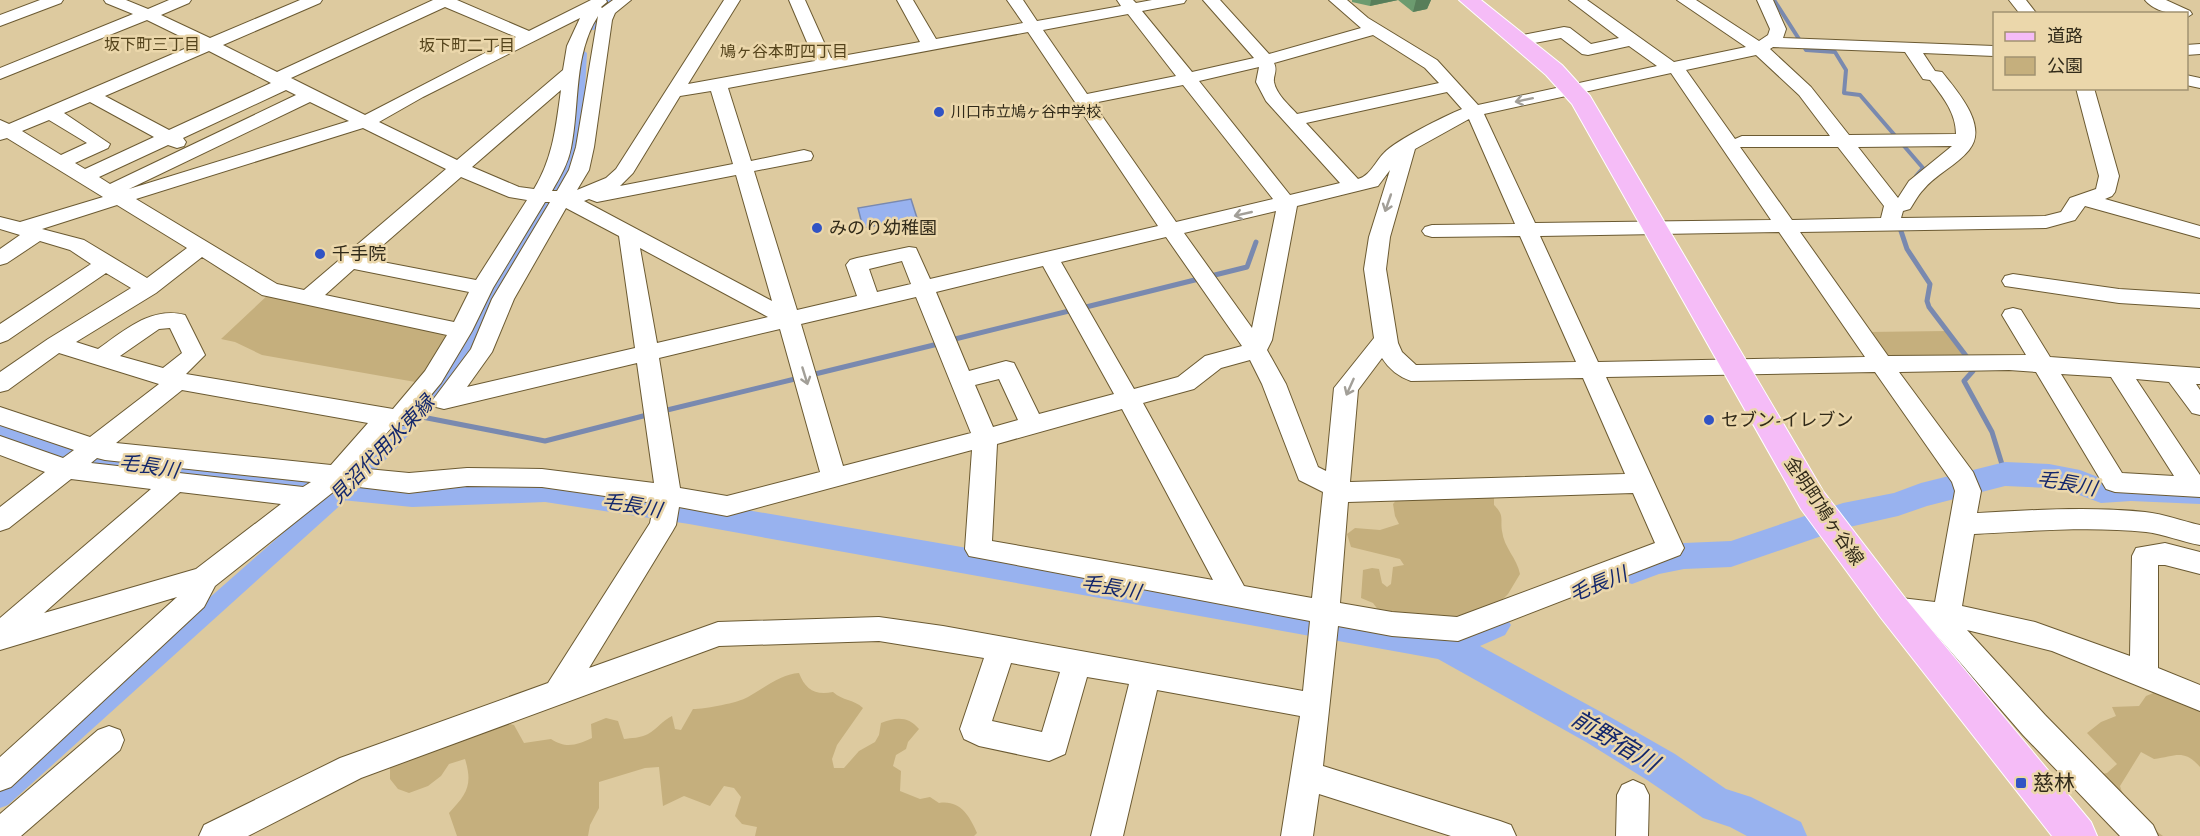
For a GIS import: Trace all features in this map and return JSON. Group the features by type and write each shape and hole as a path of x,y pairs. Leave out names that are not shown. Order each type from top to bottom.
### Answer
{"main road":[{"name":"金明町鳩ヶ谷線","path":"1469,0 1574,90 1818,507 1893,608 2077,836"}],"street":[{"path":"0,21 55,0"},
{"path":"112,0 147,14 459,168 516,193 556,198 591,192 613,182 623,173 732,0"},
{"path":"0,74 183,0"},
{"path":"3,130 92,96 314,0"},
{"path":"85,176 444,0 530,37"},
{"path":"797,0 825,65"},
{"path":"905,0 932,46"},
{"path":"1015,0 1256,350 1274,384 1308,473 1345,492 1642,483"},
{"path":"675,92 1033,27 1128,4 1178,0"},
{"path":"1211,0 1259,51 1268,68 1265,82 1267,88 1354,187"},
{"path":"869,301 857,265 909,253 985,438 978,549 1392,624 1458,629 1671,548 1474,111 1431,64 1374,29 1337,0"},
{"path":"1577,0 1673,67 1964,479 1968,491 1940,614"},
{"path":"1685,0 1765,46 1805,91 1842,140 1892,215"},
{"path":"1765,0 1778,28 1765,46"},
{"path":"2017,0 2027,12"},
{"path":"2160,3 2188,0"},
{"path":"2160,3 2180,12"},
{"path":"0,416 105,451 409,483 467,477 542,478 668,494 727,506 1186,382 1213,362 1256,350 1261,340 1287,204 1128,4"},
{"path":"0,258 19,228 114,195 367,121 417,93 530,37 603,6"},
{"path":"603,6 577,37 570,73 562,149 554,172 556,198 503,299 481,352 444,401 1371,183 1392,155 1451,120 1474,111 1765,46 1910,47 1993,51"},
{"path":"56,344 172,380 386,418 399,418 433,376 461,331 482,288 579,170 585,147 604,20 603,6"},
{"path":"1084,100 1265,62 1374,29"},
{"path":"1519,41 1564,32 1588,50 1633,40"},
{"path":"1892,215 1903,205 1916,185 1962,147 1965,140 1964,118 1956,101 1936,76 1929,75 1910,47"},
{"path":"307,299 570,73"},
{"path":"718,84 834,478"},
{"path":"1294,120 1452,86"},
{"path":"1432,231 1786,225 1892,215 2046,222 2068,216 2077,202 2105,192 2109,176 2086,90"},
{"path":"114,195 192,151 310,95"},
{"path":"92,96 192,151"},
{"path":"51,113 101,144 61,162"},
{"path":"3,130 85,176 270,290 461,331"},
{"path":"1742,142 1965,140"},
{"path":"1406,147 1381,223 1375,271 1382,306 1384,341 1398,365 1411,373 2009,362 2200,376"},
{"path":"591,192 597,196 804,156"},
{"path":"556,198 629,232 789,320"},
{"path":"2087,200 2200,232"},
{"path":"19,228 77,245 148,288"},
{"path":"558,693 663,525 668,494 629,246 629,232"},
{"path":"0,384 56,344 148,288 201,247"},
{"path":"1049,259 1128,398 1234,594"},
{"path":"350,261 482,288"},
{"path":"0,335 105,264"},
{"path":"2013,281 2119,296 2200,302"},
{"path":"2013,315 2115,482 2197,486"},
{"path":"0,521 172,380 194,355 177,320 154,322 102,357"},
{"path":"1297,836 1316,706 1346,388 1384,341"},
{"path":"962,381 1006,369 1032,425"},
{"path":"2117,369 2197,486"},
{"path":"2176,374 2200,407"},
{"path":"0,637 205,578 336,476 386,418"},
{"path":"0,445 65,469 310,498"},
{"path":"0,637 174,483"},
{"path":"1962,524 2100,520 2149,523 2200,535"},
{"path":"2144,676 2145,556 2165,554 2200,563"},
{"path":"0,777 194,600 205,578"},
{"path":"1893,608 1940,614 2025,631 2056,640 2200,698"},
{"path":"1940,614 2034,724 2142,836"},
{"path":"215,836 351,768 718,634 879,629 1146,674 1316,706"},
{"path":"1001,649 975,729 979,732 1049,747 1054,744 1077,662"},
{"path":"1107,836 1146,674"},
{"path":"0,834 109,740"},
{"path":"1307,776 1500,836"},
{"path":"1632,836 1633,795"}],"green space":[{"path":"270,293 451,334 421,383 262,355 235,342 221,339"},
{"path":"1947,331 1968,360 1888,361 1867,332"},
{"path":"1400,496 1494,497 1494,505 1501,515 1503,537 1520,574 1508,594 1498,604 1433,622 1379,611 1373,603 1361,598 1363,570 1379,569 1382,583 1387,587 1391,584 1393,567 1404,565 1400,559 1351,547 1347,534 1355,528 1380,530 1399,524 1393,504"},
{"path":"799,673 804,683 812,690 821,693 833,692 863,708 837,745 832,759 834,768 844,768 859,751 875,742 881,723 897,719 911,722 919,729 908,742 906,749 896,755 893,766 901,771 900,791 920,799 930,797 939,803 958,806 971,820 977,833 974,836 755,836 757,827 742,824 735,816 741,797 734,788 724,786 710,806 684,796 663,806 659,767 645,768 599,782 599,808 590,825 588,836 457,836 449,813 467,789 468,776 465,759 449,764 441,776 428,786 409,793 398,789 390,779 390,768 403,758 502,722 514,725 524,743 551,739 567,745 581,743 592,738 591,724 606,718 618,721 624,739 636,738 648,734 672,716 675,729 681,730 693,709 737,701 779,679"},
{"path":"2156,692 2200,706 2200,767 2189,757 2178,755 2154,759 2141,752 2120,786 2131,808 2163,836 2148,836 2093,776 2107,773 2117,764 2087,733 2101,722 2116,716 2112,707 2139,706 2146,696"}],"water":[{"path":"911,199 917,218 863,228 858,208"}],"waterway":[{"name":"見沼代用水東縁","path":"590,27 611,0"},
{"path":"1774,0 1806,50 1835,52 1846,70 1844,93 1860,95 1923,168 1916,176"},
{"name":"見沼代用水東縁","path":"0,797 348,487 430,402 453,374 493,289 562,177 576,127 581,53"},
{"path":"1899,225 1907,249 1930,284 1927,301 1929,307 1973,365 1973,371 1964,381 1992,432 2005,474"},
{"path":"1082,308 1247,267 1256,242"},
{"path":"951,340 1073,310"},
{"path":"811,375 942,343"},
{"path":"663,411 799,378"},
{"path":"417,416 545,441 651,414"},
{"name":"毛長川","path":"0,433 93,459 140,468 412,495 545,490 689,512 1443,645"},
{"name":"毛長川","path":"1632,570 1656,561 1684,556 1731,554 1843,516 1898,504 1921,495 2005,474 2049,476 2080,482 2101,491 2131,489 2200,492"},
{"name":"毛長川","path":"1443,645 1493,625"},
{"name":"前野宿川","path":"1443,645 1471,658 1599,730 1661,767 1717,805 1737,810 1787,836"}],"place":[{"name":"川口市立鳩ヶ谷中学校","path":"939,112"},
{"name":"みのり幼稚園","path":"817,228"},
{"name":"千手院","path":"320,254"},
{"name":"セブン-イレブン","path":"1709,420"},
{"name":"慈林","path":"2021,783"}],"district":[{"name":"坂下町三丁目","path":"152,44"},
{"name":"坂下町二丁目","path":"467,45"},
{"name":"鳩ヶ谷本町四丁目","path":"784,51"}]}
